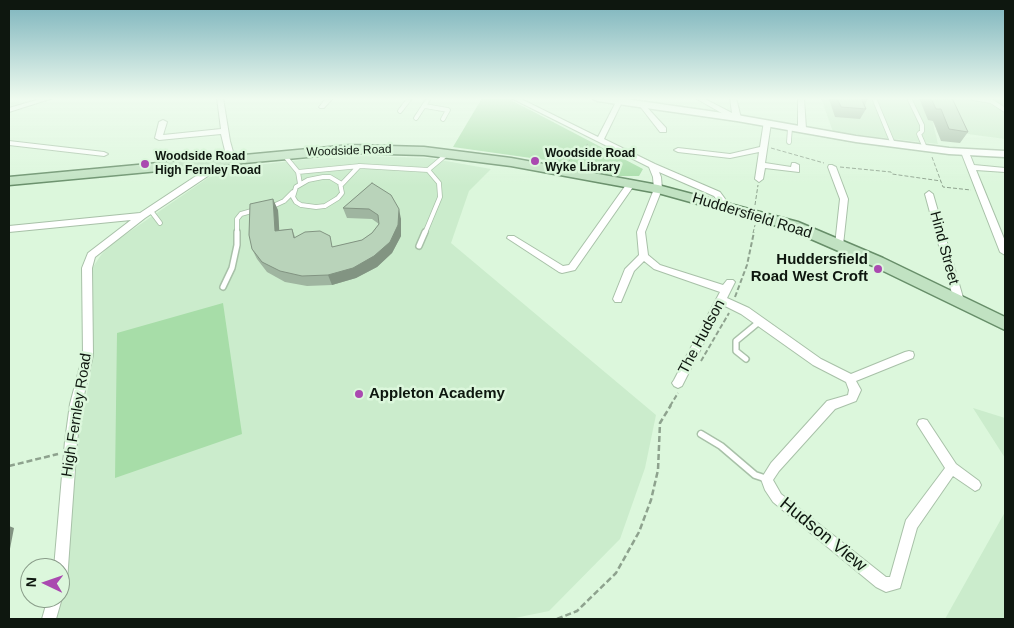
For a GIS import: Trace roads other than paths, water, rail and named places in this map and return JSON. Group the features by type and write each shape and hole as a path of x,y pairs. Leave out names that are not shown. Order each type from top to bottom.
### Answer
{"main road":[{"path":"792,127 893,144 965,152 1005,154"},
{"name":"Woodside Road","path":"9,181 282,154 352,149 411,150 512,162 658,190"},
{"name":"Huddersfield Road","path":"658,190 793,225 840,245 1005,324"}],"street":[{"path":"161,127 159,138 224,131"},
{"path":"224,127 231,159"},
{"path":"573,127 652,166 716,194 728,207"},
{"path":"597,139 604,127"},
{"path":"759,179 766,127"},
{"path":"9,143 104,154"},
{"path":"678,150 730,156 762,148"},
{"path":"965,152 1005,252"},
{"name":"High Fernley Road","path":"62,558 70,451 76,404 88,354 87,268 91,255 146,213 205,174 213,161"},
{"path":"760,166 796,170 795,165"},
{"path":"618,299 630,269 644,256 641,232 658,190 657,177 652,166"},
{"path":"832,167 844,199 840,245"},
{"path":"971,168 1005,170"},
{"path":"511,238 562,270 572,268 631,184"},
{"name":"Hind Street","path":"930,194 959,301"},
{"path":"9,230 146,213"},
{"name":"The Hudson","path":"644,256 657,267 727,294 678,387"},
{"path":"727,294 760,322 817,362 850,379 855,390 852,398 831,405 775,467 767,479"},
{"path":"850,379 909,355"},
{"path":"923,424 952,468 975,485"},
{"name":"Hudson View","path":"767,479 777,498 881,582 892,585 895,583 901,565 911,525 952,468"}],"lane":[{"path":"789,142 790,127"},
{"path":"886,127 893,144"},
{"path":"922,127 920,134 927,148"},
{"path":"282,154 298,172 300,184"},
{"path":"298,172 360,166 428,170 447,154"},
{"path":"341,185 360,166"},
{"path":"419,246 440,197 439,183 428,170"},
{"path":"223,287 232,268 237,245 237,219 241,214 270,207 284,201 300,184 308,180 323,177 336,180 341,185 342,193 338,198 325,206 316,208 296,202 294,192"},
{"path":"146,213 160,222"},
{"path":"746,359 736,351 736,341 760,322"},
{"path":"701,434 721,446 754,475 767,479"}],"place":[{"name":"Woodside Road Wyke Library","path":"535,161"},
{"name":"Woodside Road High Fernley Road","path":"145,164"},
{"name":"Huddersfield Road West Croft","path":"878,269"},
{"name":"Appleton Academy","path":"359,394"}]}
